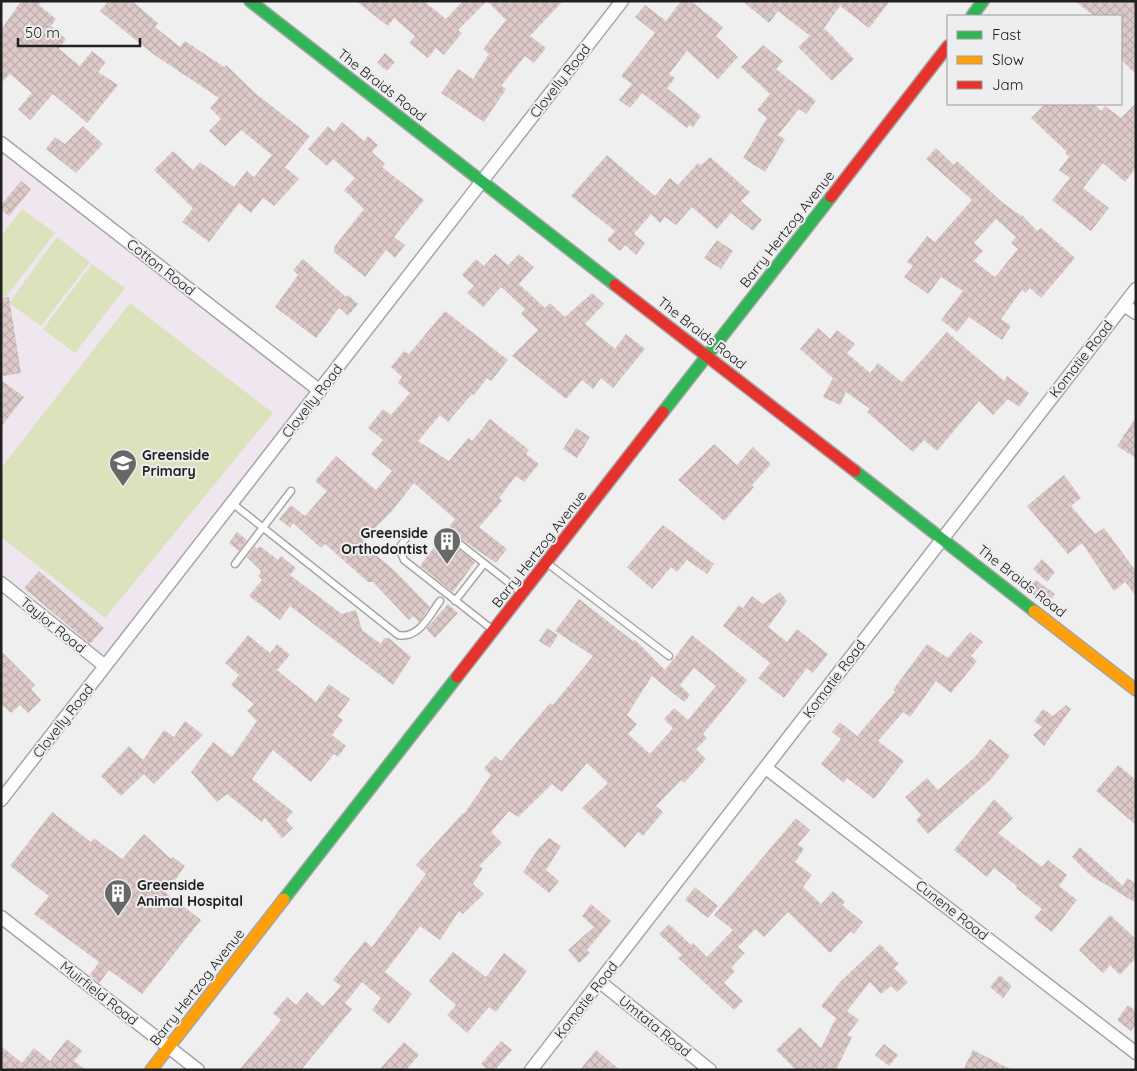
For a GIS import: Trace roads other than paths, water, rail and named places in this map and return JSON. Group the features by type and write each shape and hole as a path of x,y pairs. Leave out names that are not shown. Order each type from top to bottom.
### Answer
{"main road":[{"name":"The Braids Road","path":"250,1 943,538 1136,690"},
{"path":"973,15 983,1"},
{"name":"Barry Hertzog Avenue","path":"151,1070 947,47"}],"street":[{"name":"Clovelly Road","path":"1,800 622,1"},
{"name":"Cotton Road","path":"1,143 320,390"},
{"name":"Komatie Road","path":"531,1070 1136,289"},
{"path":"1124,305 1136,313"},
{"name":"Taylor Road","path":"1,583 106,666"},
{"name":"Cunene Road","path":"766,768 1136,1053"},
{"name":"Muirfield Road","path":"1,917 198,1070"},
{"name":"Umtata Road","path":"600,982 710,1070"}],"lane":[{"path":"235,564 291,491"},
{"path":"232,503 398,635 408,637 415,634 440,600"},
{"path":"409,534 398,548 404,560 494,630"},
{"path":"461,545 523,594"},
{"path":"547,563 669,656"},
{"path":"455,601 484,564"}],"place":[{"name":"Greenside Primary","path":"123,487"},
{"name":"Greenside Orthodontist","path":"447,565"},
{"name":"Greenside Animal Hospital","path":"118,917"}]}
